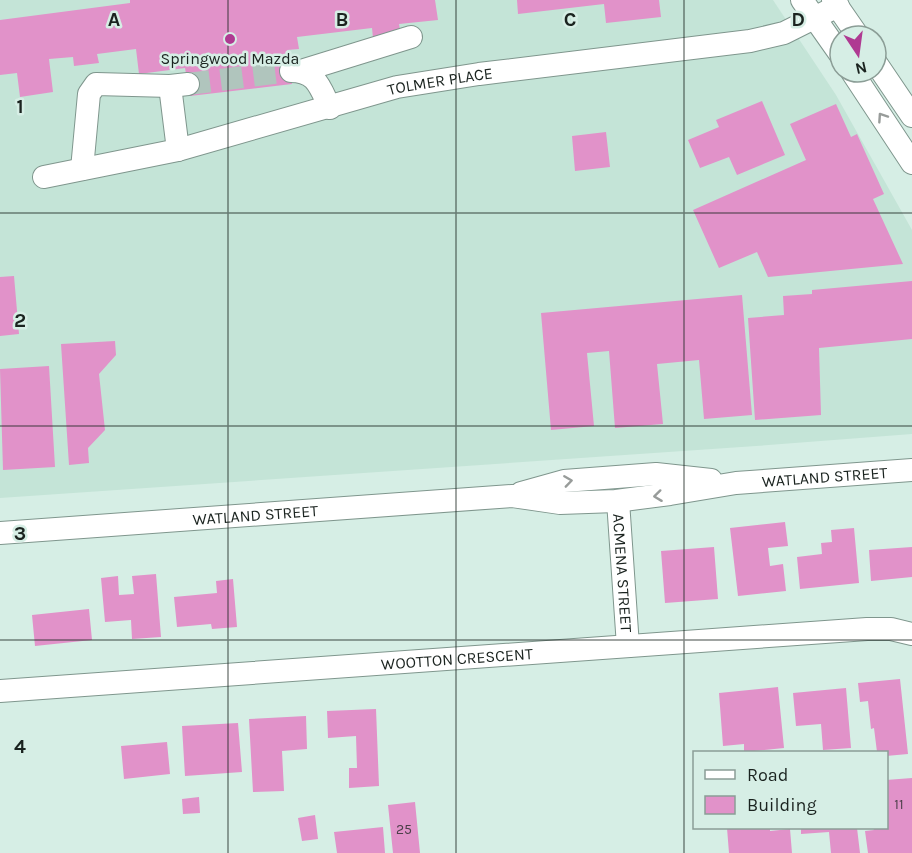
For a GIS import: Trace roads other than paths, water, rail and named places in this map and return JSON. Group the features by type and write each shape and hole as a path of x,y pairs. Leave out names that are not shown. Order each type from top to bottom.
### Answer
{"street":[{"name":"TOLMER PLACE","path":"44,177 178,150 397,87 479,74 750,41 784,33 808,8 836,3"},
{"path":"836,3 850,24"},
{"path":"808,8 828,37"},
{"path":"330,108 316,78 296,71 411,37"},
{"path":"888,81 912,116"},
{"path":"82,170 89,94 96,84 179,85 178,150"},
{"path":"860,84 912,163"},
{"name":"WATLAND STREET","path":"0,533 512,496 560,502 618,501 670,495 736,483 912,470"},
{"name":"WATLAND STREET","path":"512,496 564,481 656,474 736,483"},
{"name":"ACMENA STREET","path":"618,501 628,646"},
{"name":"WOOTTON CRESCENT","path":"0,691 867,629 891,629 912,634"}],"tunnel":[{"path":"188,84 290,71"}],"place":[{"name":"Springwood Mazda","path":"230,39"}]}
